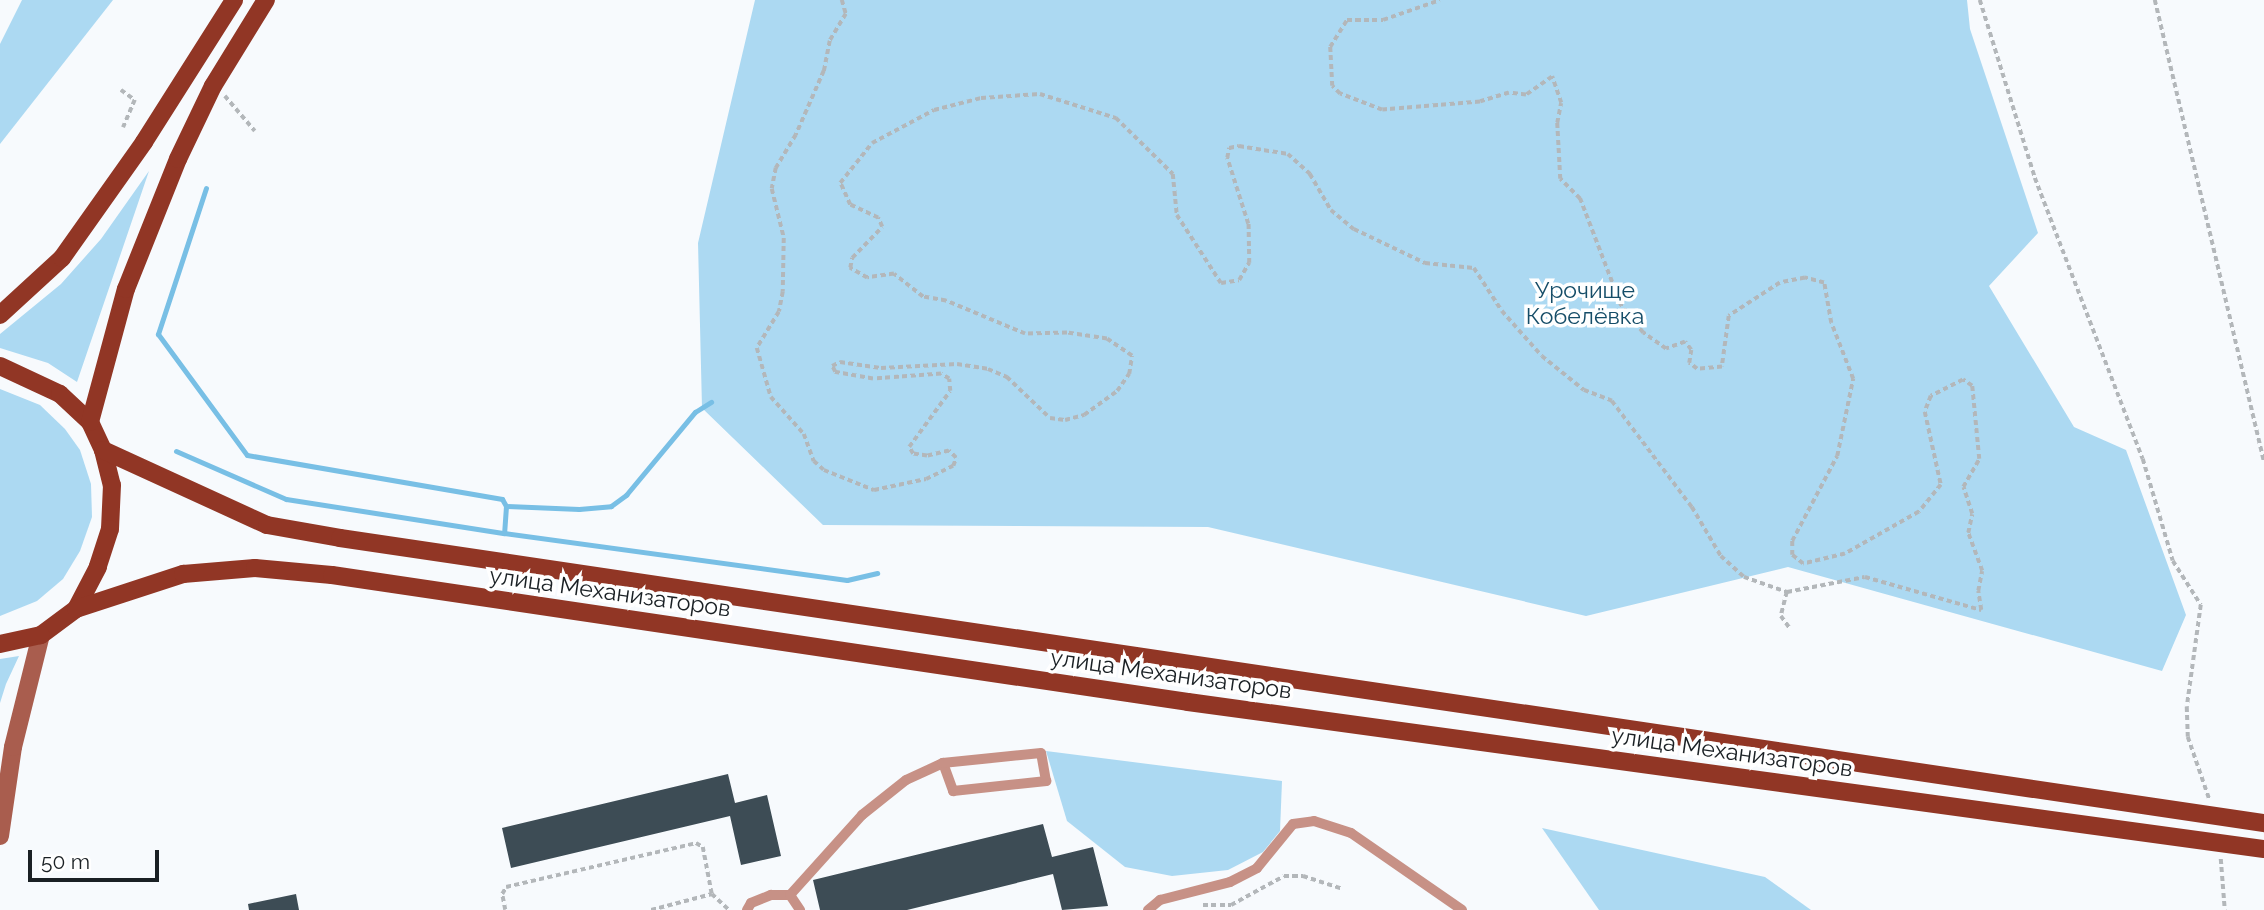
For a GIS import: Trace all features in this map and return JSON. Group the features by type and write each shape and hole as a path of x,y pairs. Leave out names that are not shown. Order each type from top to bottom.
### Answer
{"main road":[{"path":"0,314 62,258 151,130 234,0"},
{"path":"90,422 126,289 177,159 213,86 266,0"},
{"path":"0,366 60,394 90,422 103,450 112,485 110,529 98,567 76,609 41,635 0,644"},
{"name":"улица Механизаторов","path":"103,450 267,526 2264,823"},
{"name":"улица Механизаторов","path":"76,609 183,573 255,568 332,575 1188,702 2264,849"},
{"path":"0,836 13,747 41,635"}],"lane":[{"path":"747,910 751,903 771,895 790,895 862,815 906,780 943,763 1041,753 1046,781 953,791 943,763"},
{"path":"1148,910 1160,900 1230,882 1257,868 1293,824 1314,821 1351,833 1462,910"},
{"path":"790,895 800,910"}],"path":[{"path":"842,0 846,14 830,41 824,71 796,135 776,167 772,189 784,238 783,292 779,312 757,348 771,397 804,434 814,461 824,470 874,490 926,479 953,466 957,458 949,451 927,456 913,454 909,447 950,391 949,379 941,374 873,379 835,372 832,366 840,362 880,368 957,364 989,369 1007,377 1050,418 1065,420 1084,415 1117,391 1129,374 1132,356 1107,339 1067,333 1025,334 946,301 923,297 894,274 867,278 850,268 852,258 882,227 878,218 850,205 840,183 872,143 934,110 981,98 1040,94 1116,118 1173,174 1177,215 1221,282 1239,279 1249,263 1248,224 1227,158 1229,148 1239,146 1288,155 1310,174 1331,210 1354,229 1425,263 1474,268 1502,311 1542,356 1584,390 1612,401 1639,431 1721,556 1744,577 1787,592 1866,577 1981,610 1978,591 1982,571 1968,533 1972,514 1962,487 1979,459 1972,386 1964,380 1931,396 1925,412 1941,485 1919,512 1845,554 1803,564 1792,555 1792,541 1837,456 1853,379 1831,323 1824,283 1805,278 1780,283 1729,316 1721,367 1697,369 1689,363 1691,350 1685,342 1666,349 1643,332 1621,306 1580,199 1560,179 1556,123 1561,103 1552,77 1526,95 1509,93 1480,102 1382,110 1340,94 1332,86 1330,47 1348,20 1383,20 1440,0"},
{"path":"1980,0 2035,178 2143,459 2173,561 2201,605 2190,678 2188,737 2193,763 2208,790 2212,816"},
{"path":"2155,0 2264,462"},
{"path":"213,86 232,101 255,131"},
{"path":"121,90 135,100 123,128"},
{"path":"1787,592 1781,616 1789,627"},
{"path":"505,910 502,894 506,887 696,843 703,847 712,894 729,910"},
{"path":"2219,843 2225,910"},
{"path":"1197,905 1231,905 1284,876 1303,876 1341,888"},
{"path":"651,910 712,894"}],"green space":[{"path":"22,0 113,0 0,144 0,44"},
{"name":"Урочище Кобелёвка","path":"755,0 1967,0 1970,29 2038,233 1989,286 2074,427 2126,450 2186,615 2162,671 1788,567 1586,616 1208,527 823,525 702,408 698,243"},
{"path":"149,171 77,382 48,363 0,348 0,334 61,284 101,239"},
{"path":"0,389 40,405 65,429 80,450 91,484 92,517 80,551 63,579 37,601 0,616"},
{"path":"19,656 6,684 0,703 0,659"},
{"path":"1046,751 1282,781 1280,831 1263,852 1228,870 1172,876 1125,867 1067,821"},
{"path":"1542,828 1765,877 1811,910 1599,910"}],"building":[{"path":"728,774 735,803 767,795 781,856 741,865 730,816 511,868 502,828"},
{"path":"1043,824 1052,857 1093,847 1108,906 1062,910 1053,874 907,910 820,910 813,880"},
{"path":"296,894 299,910 249,910 248,904"}],"waterway":[{"path":"206,188 158,334 247,455 502,499 506,506 504,533 847,580 877,573"},
{"path":"506,506 579,509 611,506 626,495 695,412 711,402"},
{"path":"176,451 286,499 504,533"}]}
